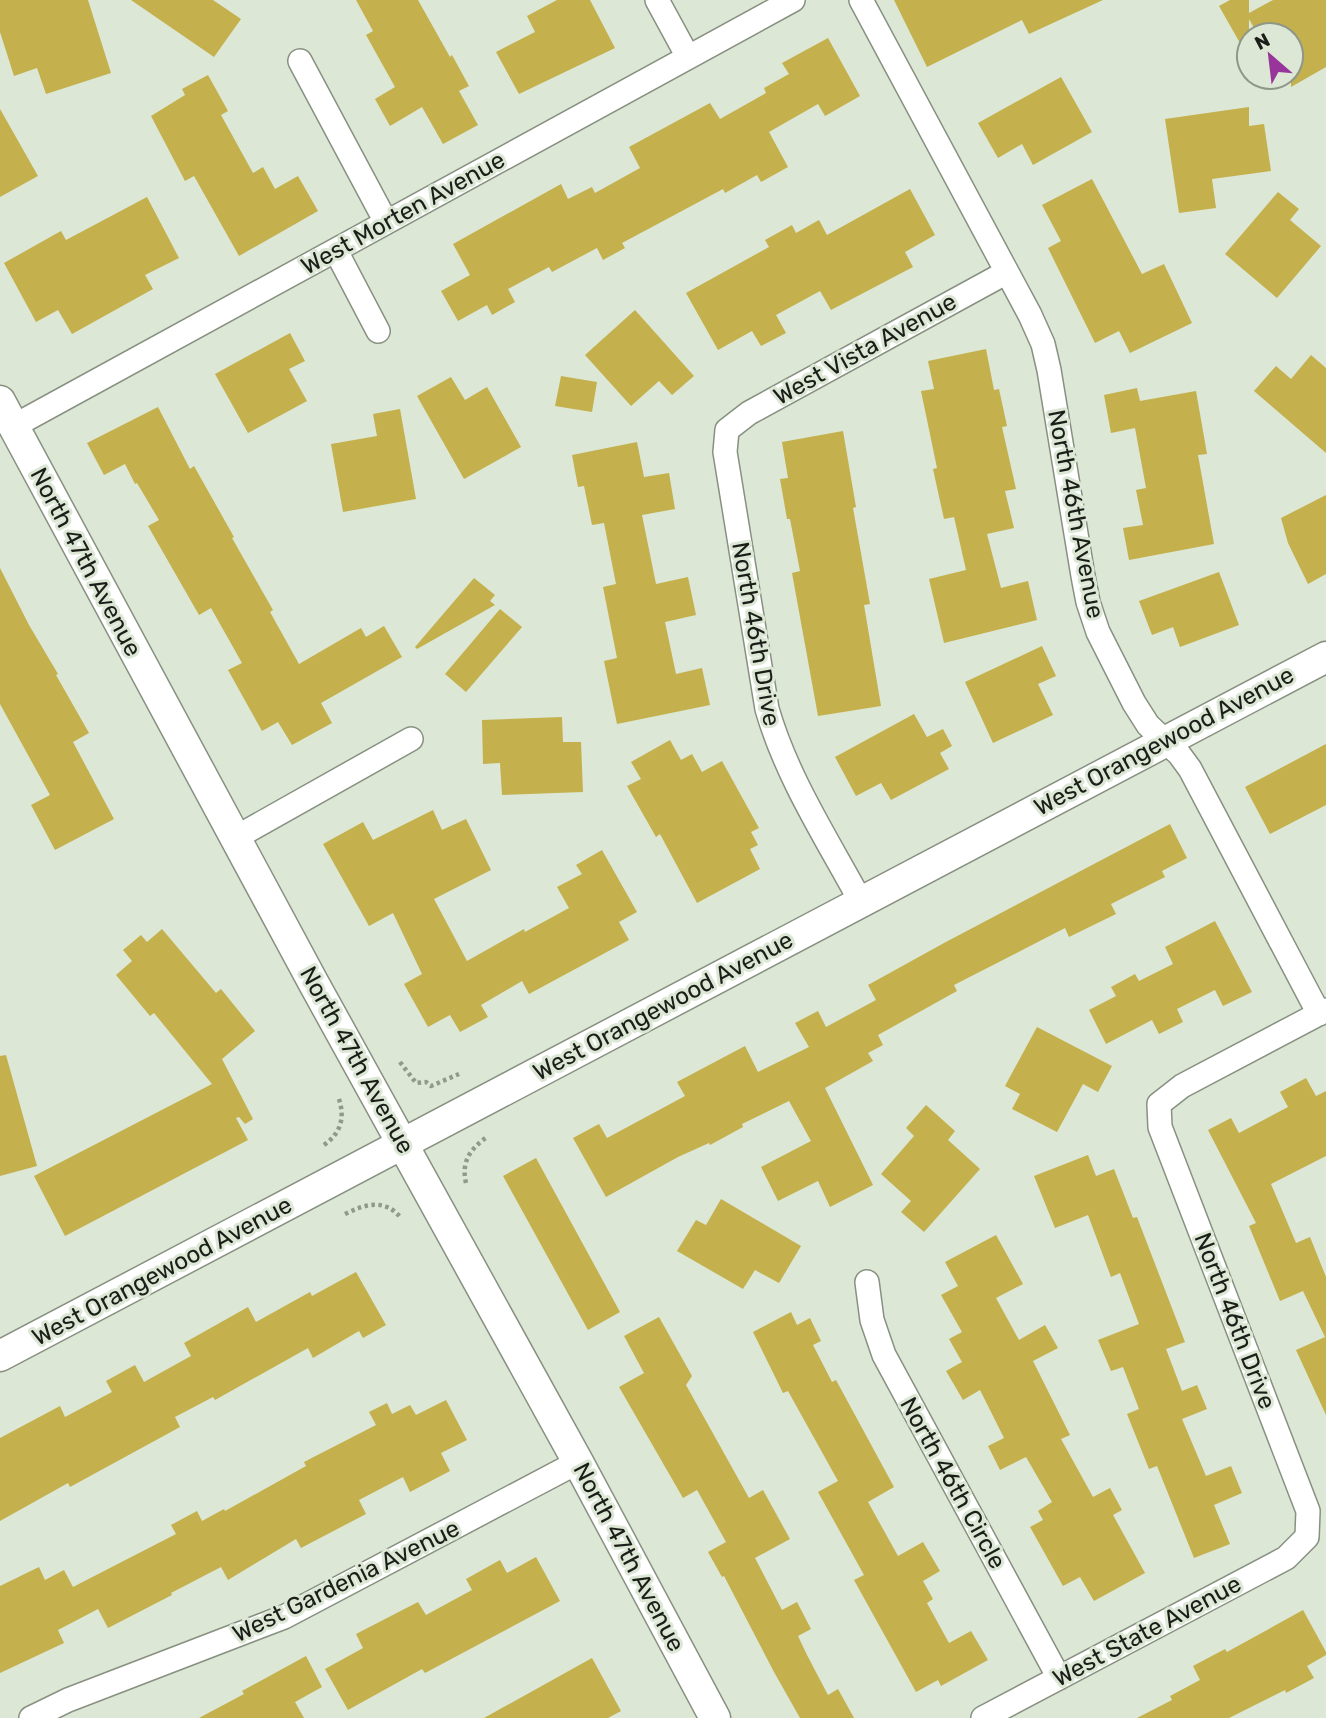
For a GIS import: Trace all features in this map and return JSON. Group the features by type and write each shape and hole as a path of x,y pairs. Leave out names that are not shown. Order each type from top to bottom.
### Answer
{"street":[{"path":"657,0 688,57"},
{"name":"West Morten Avenue","path":"7,414 335,251 793,0"},
{"name":"North 46th Avenue","path":"861,0 1030,315 1046,357 1083,576 1098,632 1148,725 1167,741 1190,769 1322,1012"},
{"path":"300,61 386,222"},
{"path":"335,251 378,331"},
{"name":"West Vista Avenue","path":"727,430 749,413 1007,272"},
{"name":"North 47th Avenue","path":"7,414 715,1718"},
{"name":"North 46th Drive","path":"727,430 725,452 770,720 787,765 861,902"},
{"name":"West Orangewood Avenue","path":"0,1356 1326,657"},
{"path":"235,838 411,739"},
{"name":"North 46th Drive","path":"1307,1537 1308,1510 1160,1127 1159,1104 1182,1086 1322,1012"},
{"name":"North 46th Circle","path":"867,1282 872,1320 884,1355 1059,1678"},
{"name":"West Gardenia Avenue","path":"31,1718 68,1700 284,1617 578,1462"},
{"name":"West State Avenue","path":"984,1718 1286,1558 1307,1537"}],"path":[{"path":"400,1062 416,1083 426,1082 431,1086 459,1074"},
{"path":"324,1145 334,1139 341,1124 343,1111 340,1099"},
{"path":"466,1183 463,1173 468,1154 487,1137"},
{"path":"345,1214 358,1207 376,1203 392,1208 401,1218"}],"building":[{"path":"0,0 88,0 111,73 46,94 37,68 14,76 0,32"},
{"path":"131,0 213,0 241,19 214,57"},
{"path":"356,0 418,0 469,86 459,91 478,125 443,144 422,107 390,126 375,99 395,87 366,35 373,31"},
{"path":"557,0 590,0 615,48 519,94 496,52 535,32 527,16"},
{"path":"894,0 1103,0 1029,34 1022,20 927,67"},
{"path":"1230,0 1249,0 1249,13 1273,0 1326,0 1326,67 1305,79 1305,21 1235,21 1235,34 1219,6"},
{"path":"828,38 860,96 825,116 818,104 769,132 788,167 761,182 757,175 725,193 723,189 622,243 625,248 603,260 597,248 552,272 549,267 508,289 515,302 492,315 487,305 458,321 441,291 470,275 453,244 561,184 568,199 592,187 595,193 640,168 629,147 710,103 720,119 766,93 764,88 789,74 782,63"},
{"path":"208,75 228,111 221,115 253,173 263,167 275,189 298,176 318,211 239,256 194,176 185,181 151,116 185,95 182,89"},
{"path":"1061,77 1092,132 1033,165 1022,144 998,158 978,123"},
{"path":"1249,107 1249,126 1264,124 1271,171 1212,179 1216,208 1179,213 1165,119"},
{"path":"0,109 38,176 0,197"},
{"path":"1092,179 1142,274 1164,264 1192,323 1130,353 1119,331 1095,343 1048,248 1061,241 1042,205"},
{"path":"910,189 935,235 905,252 913,267 831,310 820,291 776,315 786,333 761,346 752,331 718,350 686,293 769,247 765,240 792,225 796,233 819,220 827,235"},
{"path":"1278,192 1299,209 1290,220 1321,246 1277,298 1225,254"},
{"path":"147,197 179,258 145,275 153,289 72,334 58,310 36,322 4,263 61,231 66,240"},
{"path":"635,310 694,376 672,395 659,381 631,406 585,355"},
{"path":"290,333 305,361 289,369 307,401 248,433 215,374"},
{"path":"986,349 994,390 999,389 1007,426 1002,427 1016,489 1005,491 1014,528 987,534 1001,588 1028,581 1037,620 944,643 929,579 966,570 954,517 944,519 933,469 937,468 921,391 934,389 928,361"},
{"path":"1311,355 1326,368 1326,453 1254,391 1276,366 1291,379"},
{"path":"561,376 597,382 592,412 555,406"},
{"path":"451,377 465,400 487,387 521,447 464,479 417,396"},
{"path":"1137,388 1140,401 1196,391 1207,454 1198,455 1214,544 1129,560 1123,528 1143,525 1136,490 1146,488 1135,428 1111,433 1104,395"},
{"path":"158,407 190,469 194,466 234,537 232,538 273,610 270,612 299,664 361,628 366,637 384,626 402,657 321,703 332,723 292,745 278,722 262,731 228,670 242,663 211,608 199,615 148,526 159,520 125,464 104,475 87,443"},
{"path":"400,409 416,499 343,512 331,444 377,436 373,414"},
{"path":"843,431 870,604 864,605 881,706 818,716 792,573 800,571 780,479 788,478 782,442"},
{"path":"637,442 644,477 669,473 675,509 642,515 656,584 688,577 696,615 665,622 676,674 702,668 710,705 617,724 604,661 617,658 603,587 616,584 604,523 592,525 584,486 578,487 572,455"},
{"path":"1326,495 1326,574 1308,584 1288,543 1281,518"},
{"path":"0,568 89,733 73,742 114,819 55,850 31,805 50,795 0,704"},
{"path":"1219,572 1239,625 1180,647 1173,627 1152,635 1139,601"},
{"path":"474,578 495,595 490,601 495,605 417,649 415,647"},
{"path":"500,609 522,627 466,692 445,674"},
{"path":"1042,646 1056,676 1038,684 1053,715 993,743 965,682"},
{"path":"914,714 927,737 943,729 952,746 940,753 949,769 891,800 881,783 856,796 835,757"},
{"path":"562,717 563,742 581,742 583,792 502,795 500,763 483,764 482,720"},
{"path":"670,740 681,760 692,754 702,772 722,761 759,828 751,832 758,845 750,849 760,869 697,903 660,834 656,837 627,786 641,779 631,762"},
{"path":"1326,744 1326,805 1270,834 1245,787"},
{"path":"433,810 442,830 466,819 491,870 434,899 467,961 524,929 525,932 569,908 557,887 582,874 576,865 602,850 637,912 619,922 629,940 529,994 522,981 481,1005 488,1017 460,1032 450,1015 428,1027 404,984 422,974 393,913 369,926 323,844 363,822 373,840"},
{"path":"1170,824 1187,858 1162,871 1165,877 1111,904 1116,914 1069,937 1065,928 954,985 957,991 878,1035 883,1045 868,1053 873,1061 825,1088 873,1185 830,1207 818,1181 778,1201 761,1167 811,1141 789,1101 742,1124 743,1127 710,1145 709,1143 678,1157 606,1197 573,1138 599,1124 607,1138 685,1096 677,1082 745,1046 758,1072 809,1047 795,1023 818,1011 826,1027 876,1000 868,985"},
{"path":"1215,921 1252,992 1223,1006 1215,990 1177,1009 1183,1022 1159,1034 1152,1020 1106,1044 1089,1010 1116,996 1111,987 1135,974 1139,981 1173,964 1165,947"},
{"path":"162,929 216,993 221,989 255,1031 222,1059 253,1119 245,1124 239,1117 236,1118 248,1140 65,1236 34,1176 212,1084 154,1013 150,1016 116,975 132,961 123,950 141,935 147,942"},
{"path":"1037,1027 1112,1066 1098,1092 1083,1084 1057,1132 1012,1109 1020,1094 1005,1086"},
{"path":"6,1055 37,1166 0,1176 0,1056"},
{"path":"1306,1078 1316,1096 1326,1091 1326,1156 1271,1184 1296,1243 1310,1237 1326,1277 1326,1415 1296,1350 1325,1337 1303,1291 1280,1301 1249,1226 1256,1223 1208,1130 1231,1118 1239,1133 1288,1107 1280,1092"},
{"path":"926,1105 955,1131 948,1140 980,1169 924,1232 901,1212 911,1201 881,1174 914,1136 906,1128"},
{"path":"1088,1155 1096,1176 1114,1169 1133,1218 1137,1217 1185,1342 1166,1349 1182,1391 1197,1385 1207,1409 1182,1419 1206,1476 1231,1466 1242,1493 1214,1505 1230,1544 1194,1558 1157,1466 1149,1469 1127,1414 1139,1409 1123,1367 1111,1371 1098,1340 1139,1324 1120,1273 1111,1277 1088,1215 1055,1228 1034,1176"},
{"path":"536,1158 620,1312 588,1330 503,1176"},
{"path":"721,1199 801,1246 779,1283 755,1270 743,1289 677,1251 696,1220 706,1225"},
{"path":"996,1235 1023,1284 996,1298 1019,1340 1045,1325 1058,1348 1033,1361 1070,1435 1061,1439 1093,1497 1110,1488 1122,1510 1113,1515 1145,1573 1094,1601 1080,1577 1063,1586 1030,1527 1043,1520 1038,1511 1052,1502 1026,1457 1000,1470 988,1446 1004,1438 980,1390 963,1400 946,1371 962,1362 949,1339 962,1332 941,1295 958,1286 945,1262"},
{"path":"356,1272 386,1325 363,1338 359,1331 313,1358 308,1348 215,1400 213,1397 175,1417 180,1427 70,1487 68,1483 0,1521 0,1438 60,1406 65,1417 112,1392 106,1381 135,1365 144,1382 191,1356 184,1343 248,1307 256,1322 310,1292 312,1296"},
{"path":"791,1312 797,1325 810,1318 821,1341 813,1345 832,1382 836,1380 894,1487 868,1502 898,1556 923,1542 940,1571 923,1581 933,1599 927,1603 949,1643 971,1631 988,1660 941,1686 938,1680 916,1692 854,1580 864,1575 818,1492 838,1481 788,1391 783,1393 753,1332"},
{"path":"659,1317 692,1376 686,1385 749,1498 763,1490 790,1539 755,1558 782,1610 797,1602 811,1629 798,1636 807,1655 828,1695 838,1689 854,1718 800,1718 724,1576 722,1577 708,1552 726,1542 697,1490 683,1498 619,1387 644,1373 624,1336"},
{"path":"446,1400 467,1440 441,1453 450,1471 410,1492 403,1477 359,1500 366,1514 301,1548 296,1539 228,1580 221,1567 108,1628 98,1609 58,1630 64,1643 0,1673 0,1586 39,1567 45,1580 64,1570 73,1587 176,1534 171,1525 197,1511 202,1521 224,1509 225,1511 306,1466 304,1462 376,1425 369,1412 387,1403 392,1414 410,1405 416,1415"},
{"path":"536,1557 560,1601 425,1673 422,1669 348,1710 325,1669 363,1648 356,1634 418,1602 426,1615 472,1590 466,1579 500,1560 507,1573"},
{"path":"1303,1610 1326,1652 1326,1655 1307,1666 1314,1678 1229,1718 1137,1718 1172,1700 1170,1696 1200,1680 1193,1666 1225,1649 1227,1652"},
{"path":"306,1656 322,1687 295,1702 304,1718 199,1718 244,1694 242,1691"},
{"path":"592,1658 621,1711 608,1718 484,1718"}]}
